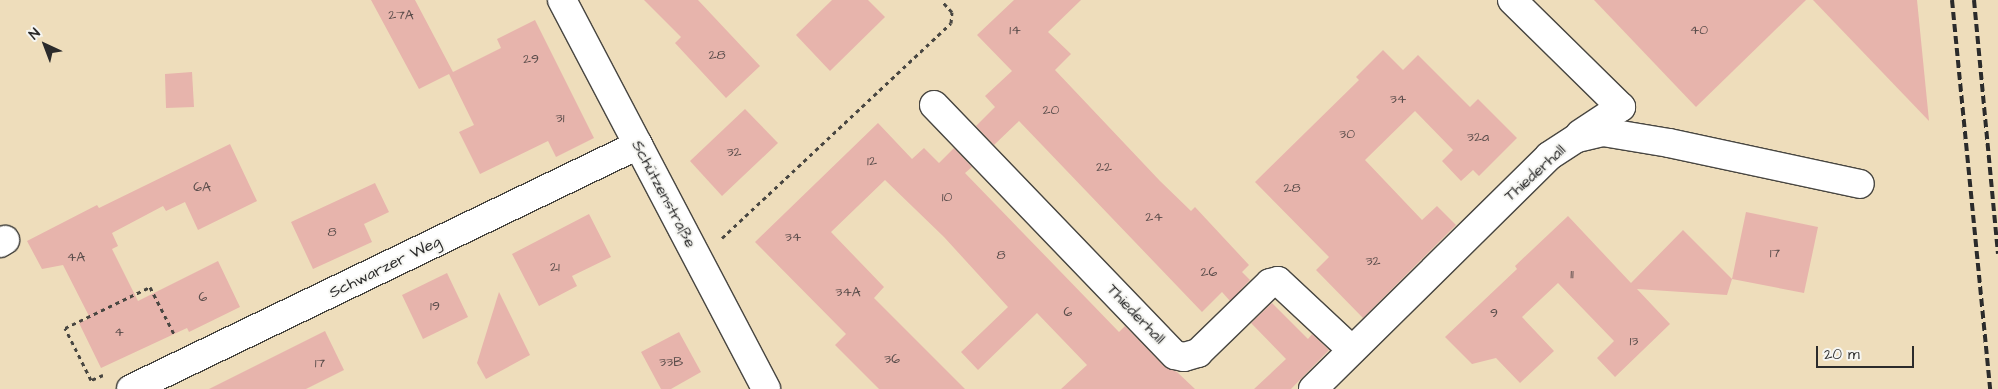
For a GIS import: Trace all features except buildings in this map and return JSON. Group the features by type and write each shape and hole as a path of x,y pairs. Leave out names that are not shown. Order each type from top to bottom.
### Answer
{"street":[{"name":"Schützenstraße","path":"562,0 766,389"},
{"path":"1512,0 1621,106 1569,142"},
{"name":"Thiederhall","path":"934,105 1175,355 1184,357 1198,353 1270,283 1278,281 1352,350"},
{"name":"Thiederhall","path":"1313,389 1549,156 1569,142 1588,134 1603,132 1669,143 1860,184"},
{"name":"Schwarzer Weg","path":"131,389 638,145"}],"path":[{"path":"697,256 718,242 950,23 952,12 941,0"},
{"path":"108,372 91,380 65,328 150,287 187,362"}],"railway":[{"path":"1952,0 1990,389"},
{"path":"1974,0 1998,254"}]}
